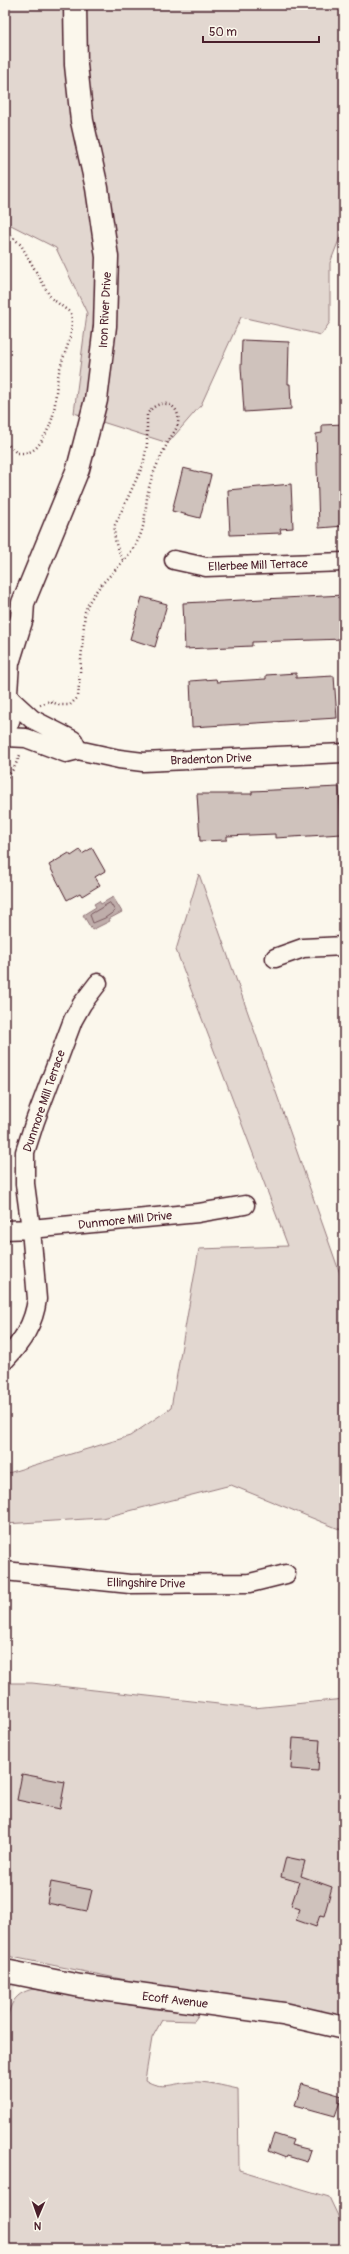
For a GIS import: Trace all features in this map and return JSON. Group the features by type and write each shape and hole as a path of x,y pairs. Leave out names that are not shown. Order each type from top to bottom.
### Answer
{"street":[{"name":"Iron River Drive","path":"5,727 10,715 6,694 8,663 22,618 23,603 78,469 96,400 105,326 107,257 97,188 82,121 76,65 75,5"},
{"name":"Ellerbee Mill Terrace","path":"174,560 193,566 206,567 344,562"},
{"name":"Iron River Drive","path":"5,626 13,613 23,603"},
{"path":"6,694 32,719 73,740 78,750"},
{"name":"Bradenton Drive","path":"5,737 26,738 66,752 78,750 119,759 143,762 344,753"},
{"path":"275,958 303,948 344,946"},
{"name":"Dunmore Mill Terrace","path":"5,1360 17,1347 26,1333 36,1310 37,1290 24,1164 29,1138 75,1016 98,983"},
{"name":"Dunmore Mill Drive","path":"5,1230 31,1230 198,1212 245,1205"},
{"name":"Ellingshire Drive","path":"5,1571 130,1584 246,1583 286,1574"},
{"name":"Ecoff Avenue","path":"5,1970 88,1987 283,2014 344,2028"}],"path":[{"path":"5,230 21,245 51,298 71,313 73,325 72,334 63,356 58,376 54,416 50,428 39,445 29,452 17,453 5,442"},
{"path":"37,708 43,702 50,701 59,705 70,705 78,697 85,612 87,605 108,576 123,560 138,541 146,515 149,485 166,445 178,424 179,414 176,408 170,405 162,404 153,407 147,414 148,445 143,466 115,526 113,536 123,560"},
{"path":"5,780 18,761 22,748"}],"shaded area":[{"path":"5,5 344,5 344,227 330,263 330,322 321,335 241,317 201,405 168,443 74,413 87,313 56,248 5,222"},
{"path":"199,874 344,1285 344,1531 231,1485 102,1518 5,1524 5,1474 130,1436 171,1408 199,1249 288,1246 176,950"},
{"path":"5,1683 32,1683 254,1708 344,1699 344,2022 253,2001 131,1981 12,1957 5,1953"},
{"path":"5,1972 17,1974 5,2045"},
{"path":"34,1989 154,2009 200,2013 194,2021 162,2020 152,2038 145,2080 162,2086 203,2082 238,2089 239,2170 329,2197 340,2220 344,2221 344,2249 5,2249 5,2030 12,2003 20,1994"}],"water":[{"path":"113,897 122,912 109,919 110,921 92,930 83,915 96,907 94,904 99,901 101,904"}],"building":[{"path":"242,340 289,342 288,384 290,384 291,409 244,412 241,367"},
{"path":"344,424 344,526 319,528 316,434 322,433 322,425"},
{"path":"183,468 211,475 200,518 172,511"},
{"path":"291,484 293,528 280,529 281,533 230,535 228,490"},
{"path":"344,595 344,639 252,642 252,646 185,649 183,603"},
{"path":"142,597 167,604 155,647 130,639"},
{"path":"296,673 296,678 334,676 337,718 192,727 190,681 216,679 217,682 266,679 266,675"},
{"path":"339,787 342,834 275,838 275,834 227,836 227,840 200,841 197,794 252,794 252,791"},
{"path":"92,848 105,871 95,877 100,885 82,896 80,893 67,900 49,865 69,853 71,856 80,850 82,854"},
{"path":"293,1738 320,1740 318,1771 291,1769"},
{"path":"22,1774 65,1782 60,1809 17,1800"},
{"path":"286,1857 305,1861 301,1876 332,1887 324,1916 320,1915 316,1927 296,1920 300,1909 291,1906 299,1882 281,1877"},
{"path":"51,1882 92,1890 87,1911 47,1903"},
{"path":"302,2084 342,2096 335,2116 295,2105"},
{"path":"274,2134 293,2140 291,2145 311,2150 307,2162 287,2156 286,2158 268,2151"}]}
